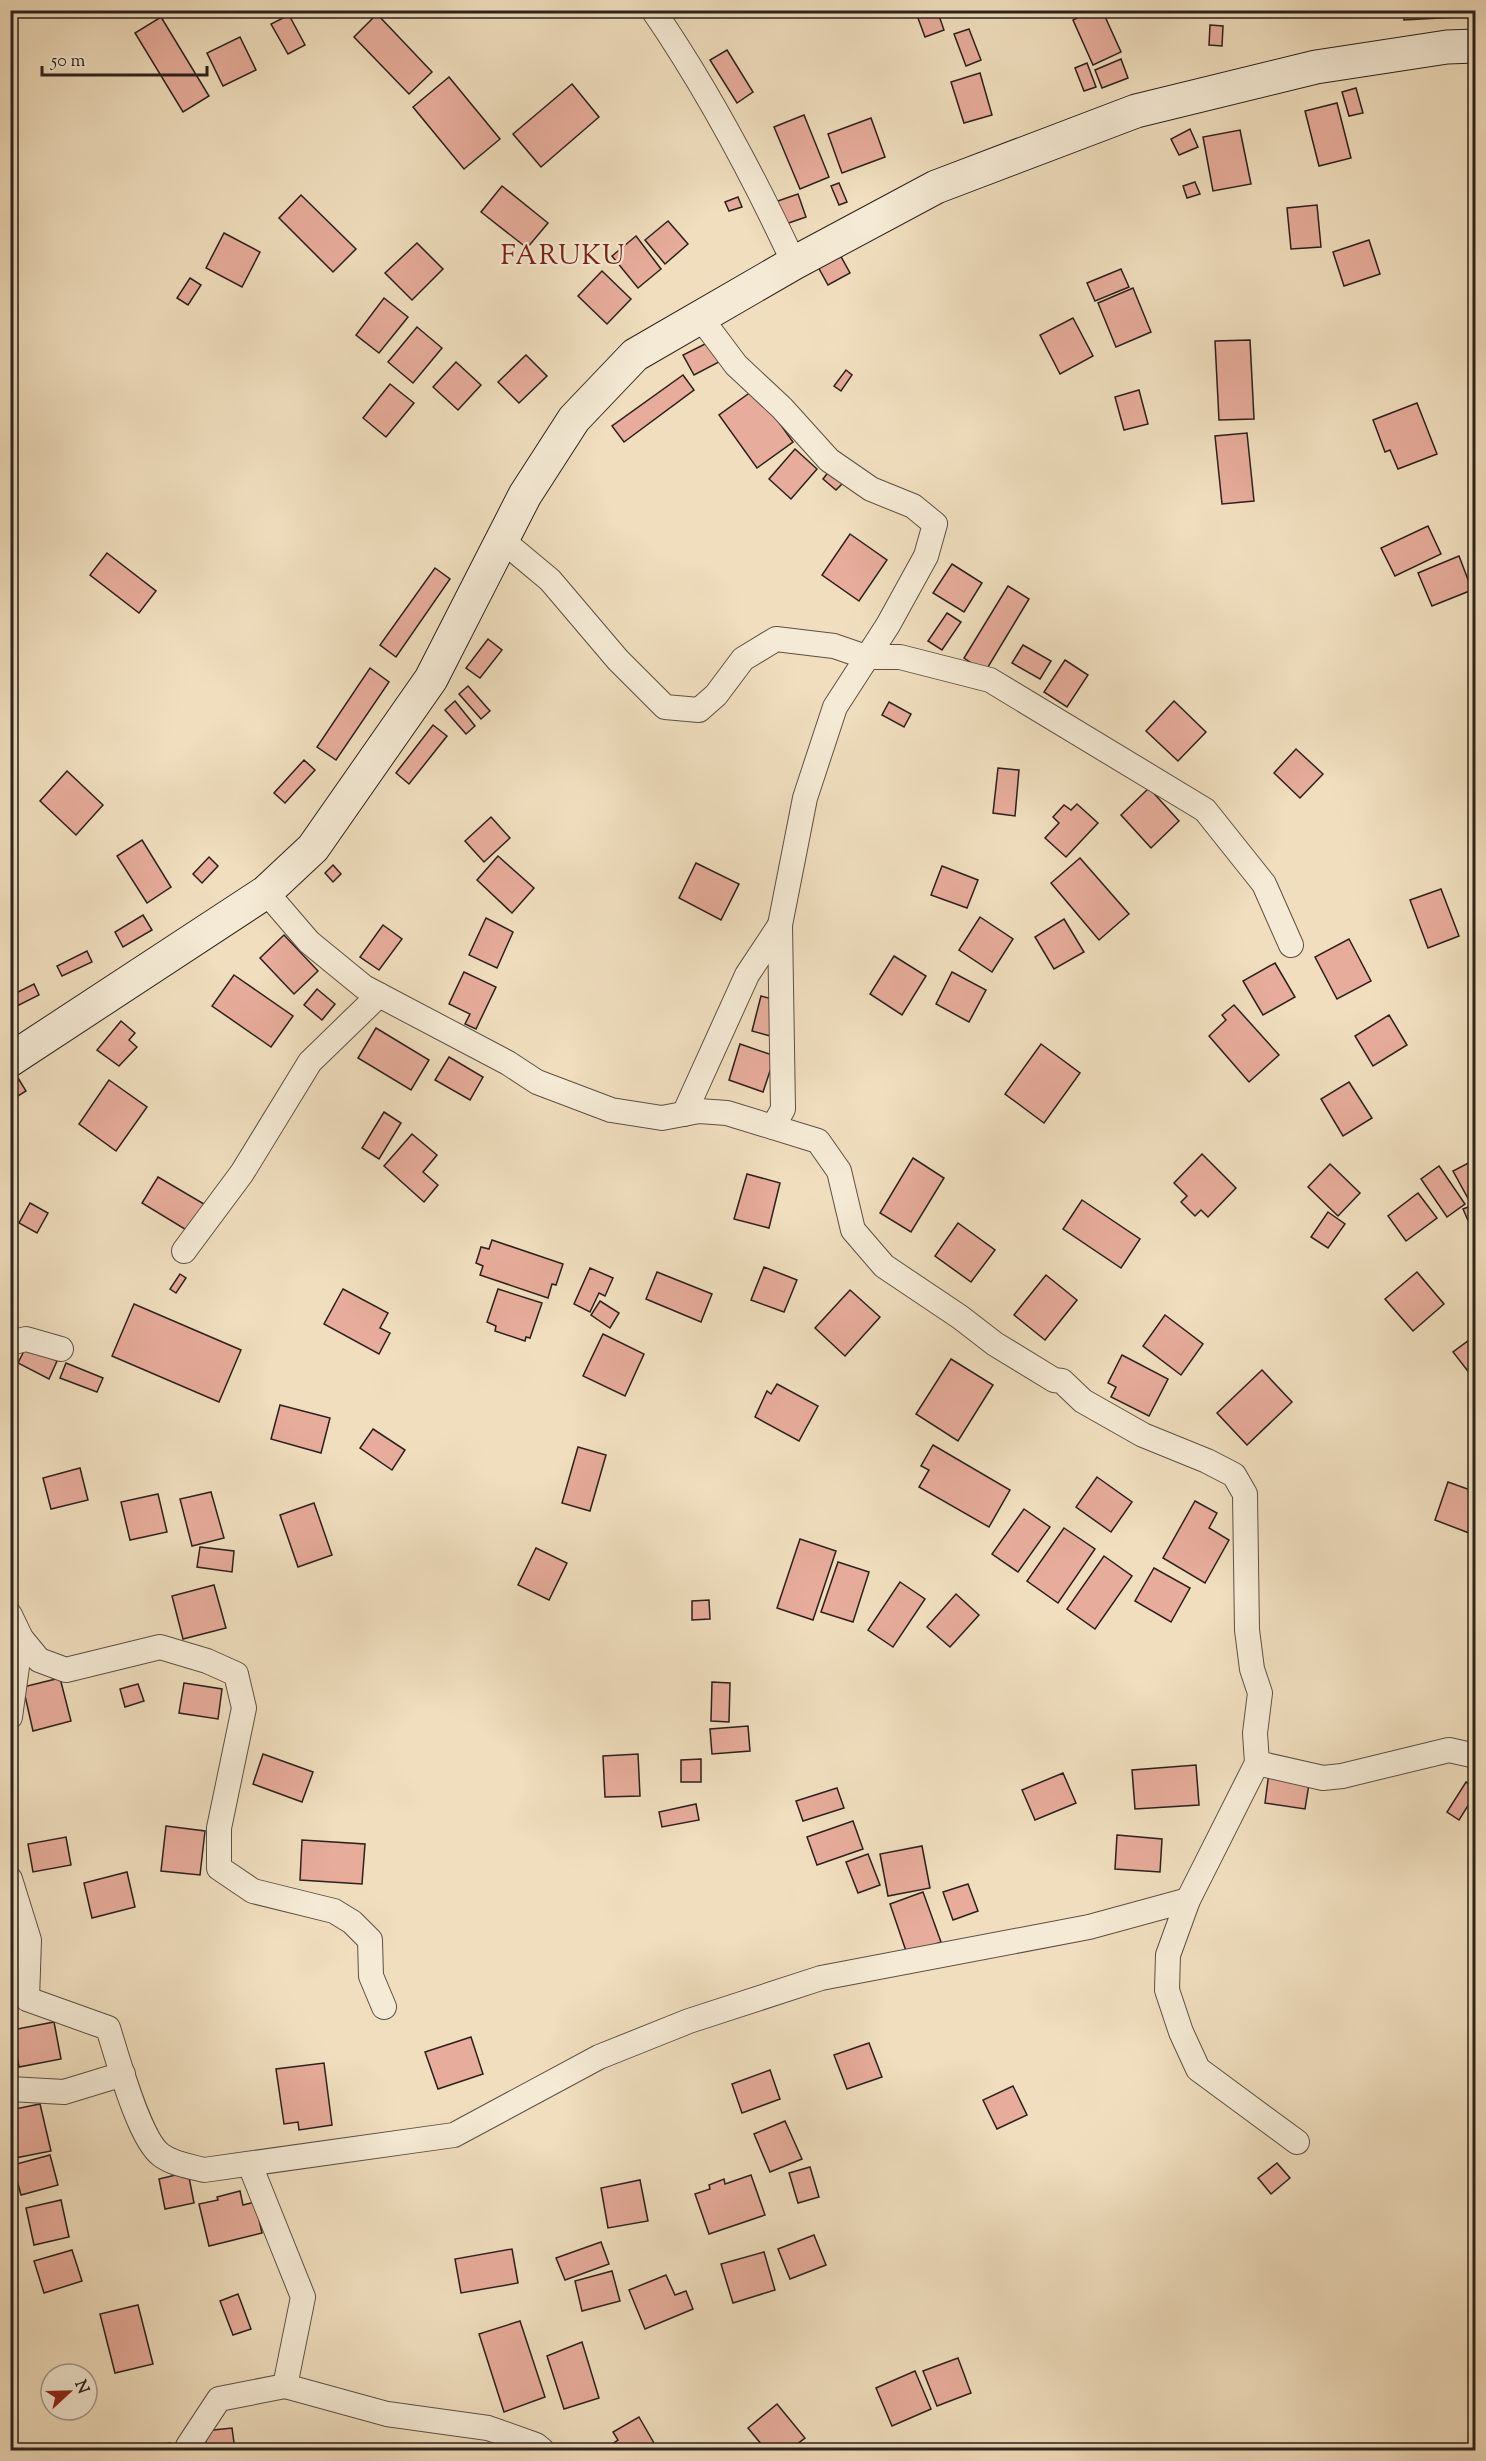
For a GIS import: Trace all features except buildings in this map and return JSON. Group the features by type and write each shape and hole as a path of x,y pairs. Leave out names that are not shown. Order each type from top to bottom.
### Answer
{"street":[{"path":"653,10 684,55 754,178 794,263"},
{"path":"10,1060 266,892 313,848 431,679 525,495 574,419 635,355 794,263 936,187 1136,111 1316,68 1447,47 1476,46"},
{"path":"700,317 736,365 782,408 829,459 871,489 913,506 935,524 926,556 888,625 835,707 805,798 780,925 783,1109 773,1127"},
{"path":"502,540 550,580 618,660 665,707 699,710 716,695 743,659 776,639 834,646 866,657 900,657 990,680 1205,810 1264,884 1291,945"},
{"path":"266,892 309,942 364,987 508,1062 537,1082 611,1110 634,1115 662,1118 699,1111 727,1113 818,1141 839,1171 853,1230 884,1266 960,1317 994,1344 1054,1380 1062,1381 1083,1401 1143,1435 1207,1461 1234,1475 1245,1494 1247,1630 1252,1669 1260,1692 1255,1733 1257,1763 1188,1900 1168,1955 1167,1990 1181,2032 1198,2069 1297,2142"},
{"path":"684,1114 747,975 780,925"},
{"path":"184,1251 242,1173 310,1062 379,995"},
{"path":"10,1343 26,1339 61,1348"},
{"path":"10,1616 21,1638 39,1660 66,1670 160,1647 236,1674 244,1708 219,1828 219,1868 253,1891 334,1911 352,1922 370,1940 371,1976 384,2007"},
{"path":"10,1717 21,1638"},
{"path":"1257,1763 1323,1778 1342,1776 1449,1750 1476,1756"},
{"path":"10,1880 29,1940 27,1999 108,2028 141,2127 159,2154 177,2163 204,2170 454,2135 599,2057 689,2021 821,1978 1089,1927 1188,1900"},
{"path":"10,2089 64,2092 123,2073"},
{"path":"250,2165 303,2298 285,2386"},
{"path":"189,2451 188,2446 219,2399 285,2386 387,2414 488,2428 536,2445 542,2451"}],"district":[{"name":"FARUKU","path":"563,257"}]}
